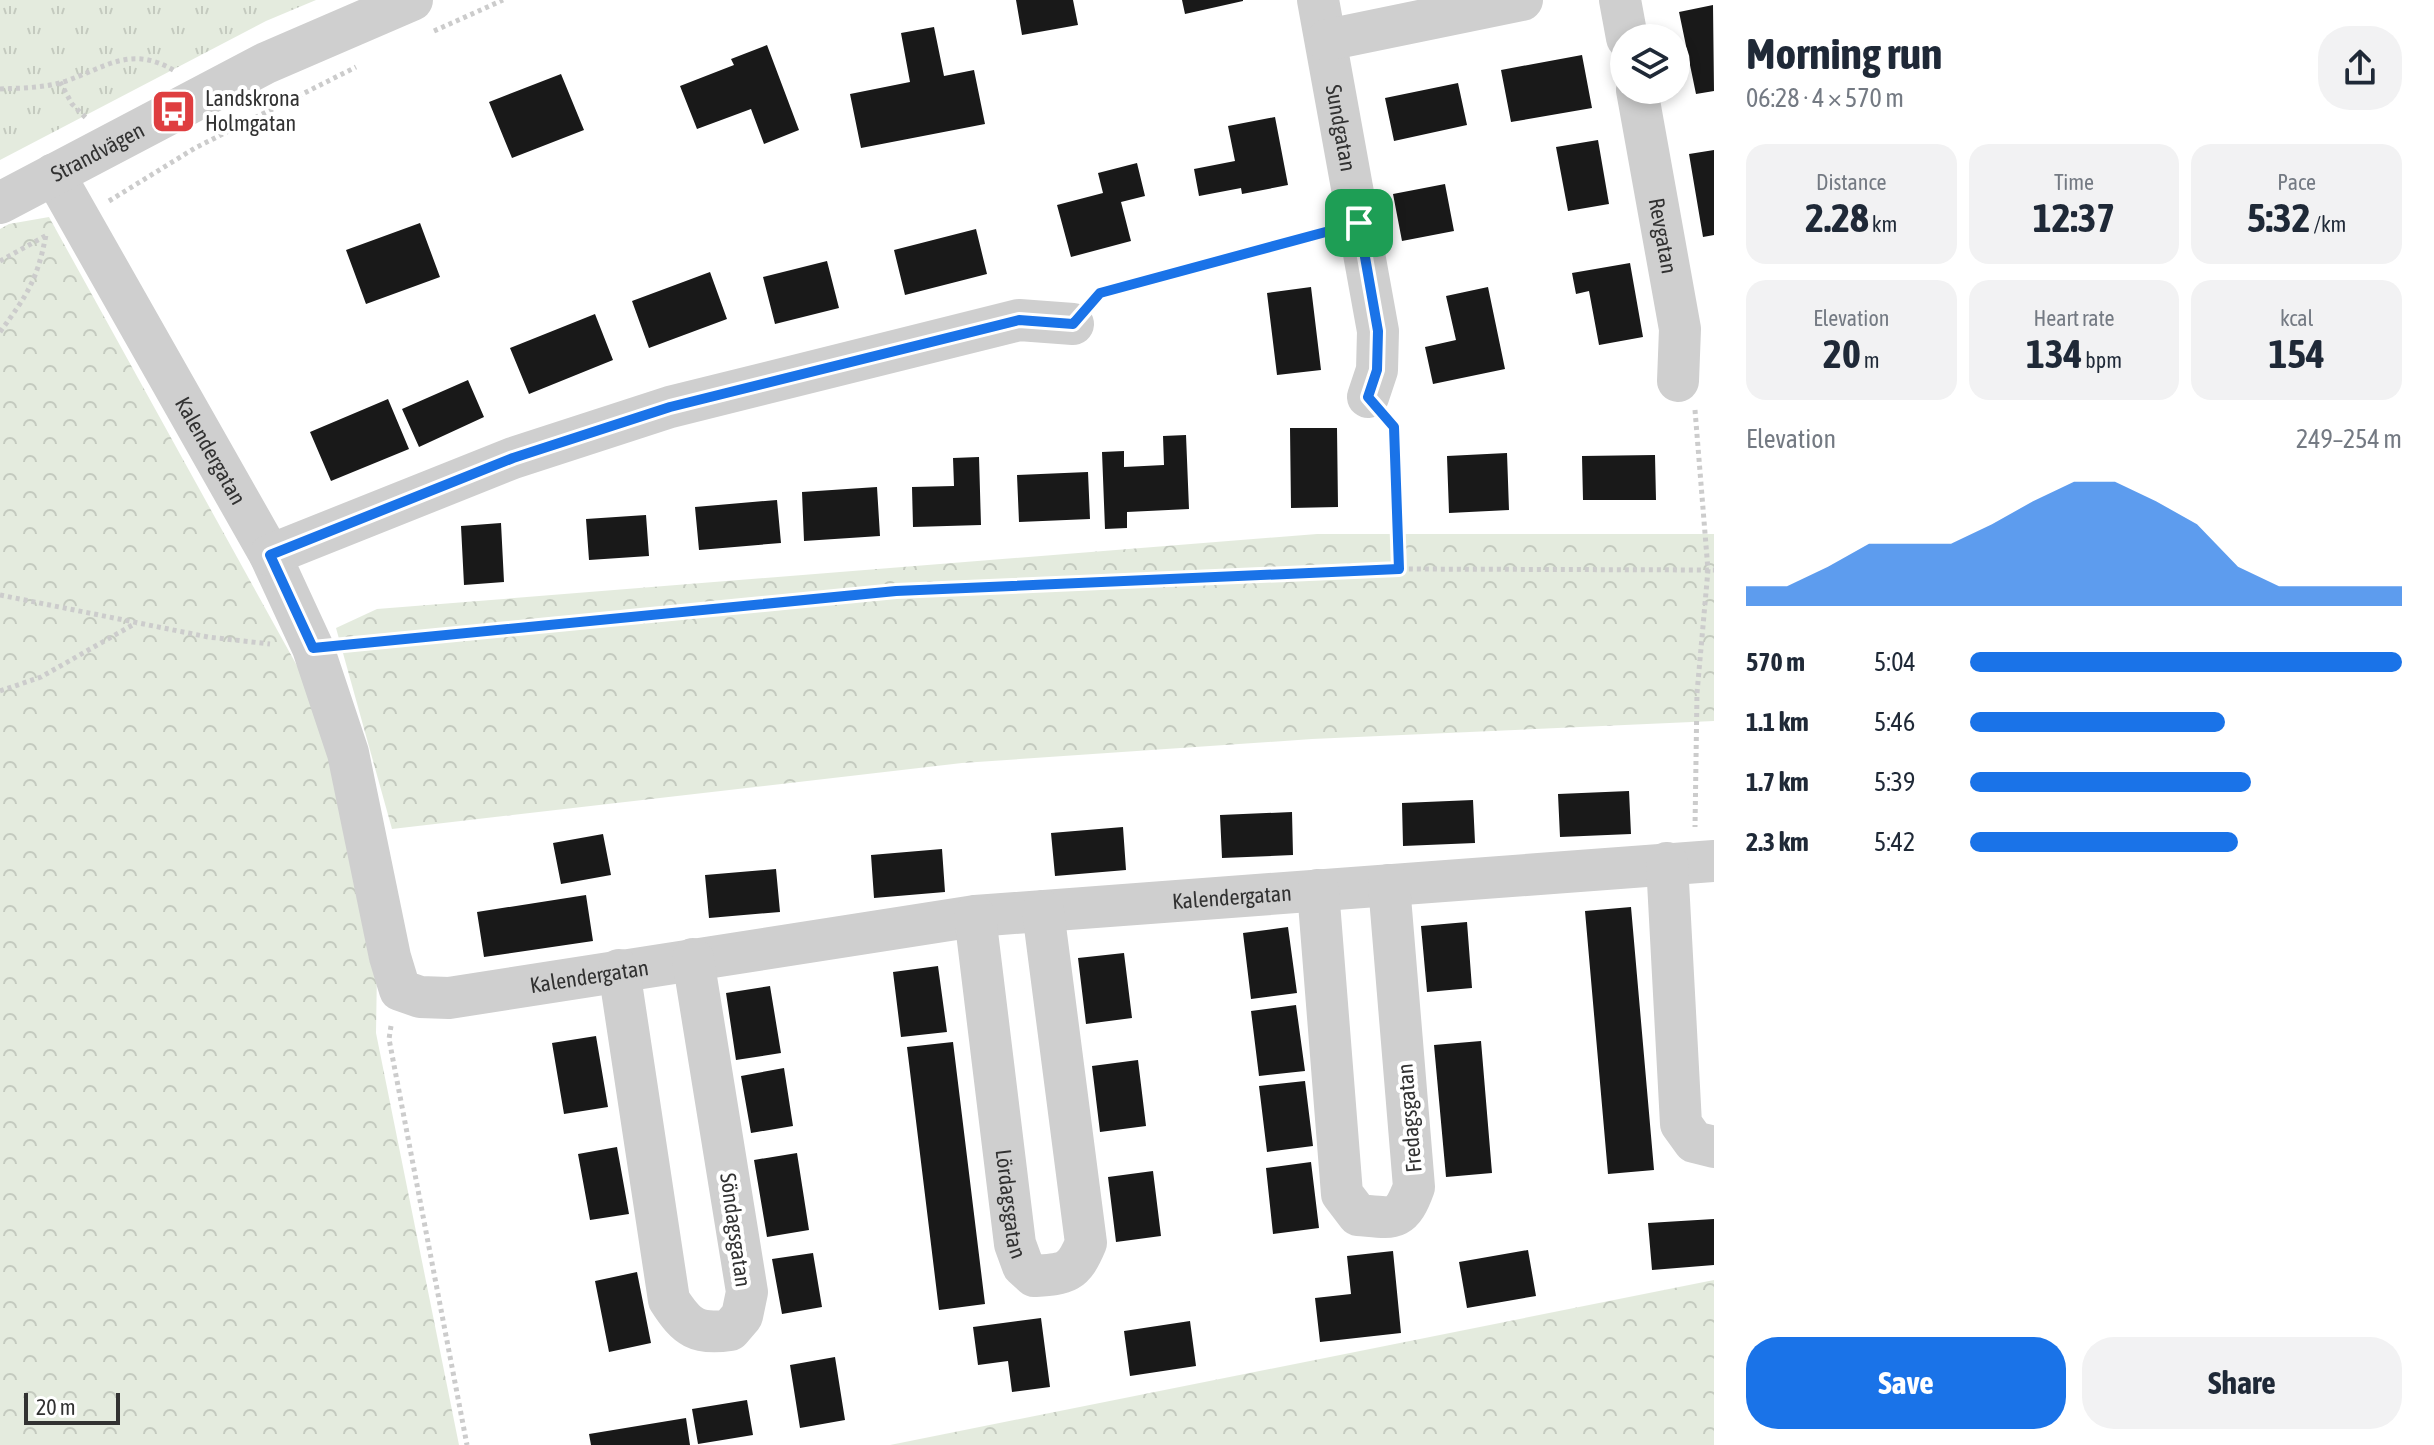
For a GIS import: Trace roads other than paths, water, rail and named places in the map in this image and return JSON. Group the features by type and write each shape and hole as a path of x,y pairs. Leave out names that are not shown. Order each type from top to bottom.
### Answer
{"street":[{"name":"Sundgatan","path":"1318,0 1378,331 1377,370 1368,397"},
{"path":"1327,40 1522,0"},
{"path":"1620,0 1624,24"},
{"name":"Strandvägen","path":"0,203 266,63 421,16"},
{"name":"Revgatan","path":"1640,104 1680,329 1678,381"},
{"name":"Kalendergatan","path":"54,174 62,227 270,555 313,648 348,753 390,957 400,990 420,997 449,998 975,916 1692,863"},
{"path":"270,555 513,458 670,407 1019,320 1073,324"},
{"path":"1692,863 1681,1124 1694,1142 1714,1147"},
{"name":"Fredagsgatan","path":"1318,890 1342,1194 1358,1215 1392,1218 1407,1207 1414,1187 1389,885"},
{"name":"Lördagsgatan","path":"975,916 1015,1244 1023,1266 1034,1276 1064,1274 1078,1262 1086,1243 1043,911"},
{"name":"Söndagsgatan","path":"619,970 669,1300 680,1318 697,1331 713,1333 730,1330 742,1316 747,1292 693,959"}],"place":[{"name":"Landskrona Holmgatan","path":"174,111"}]}
